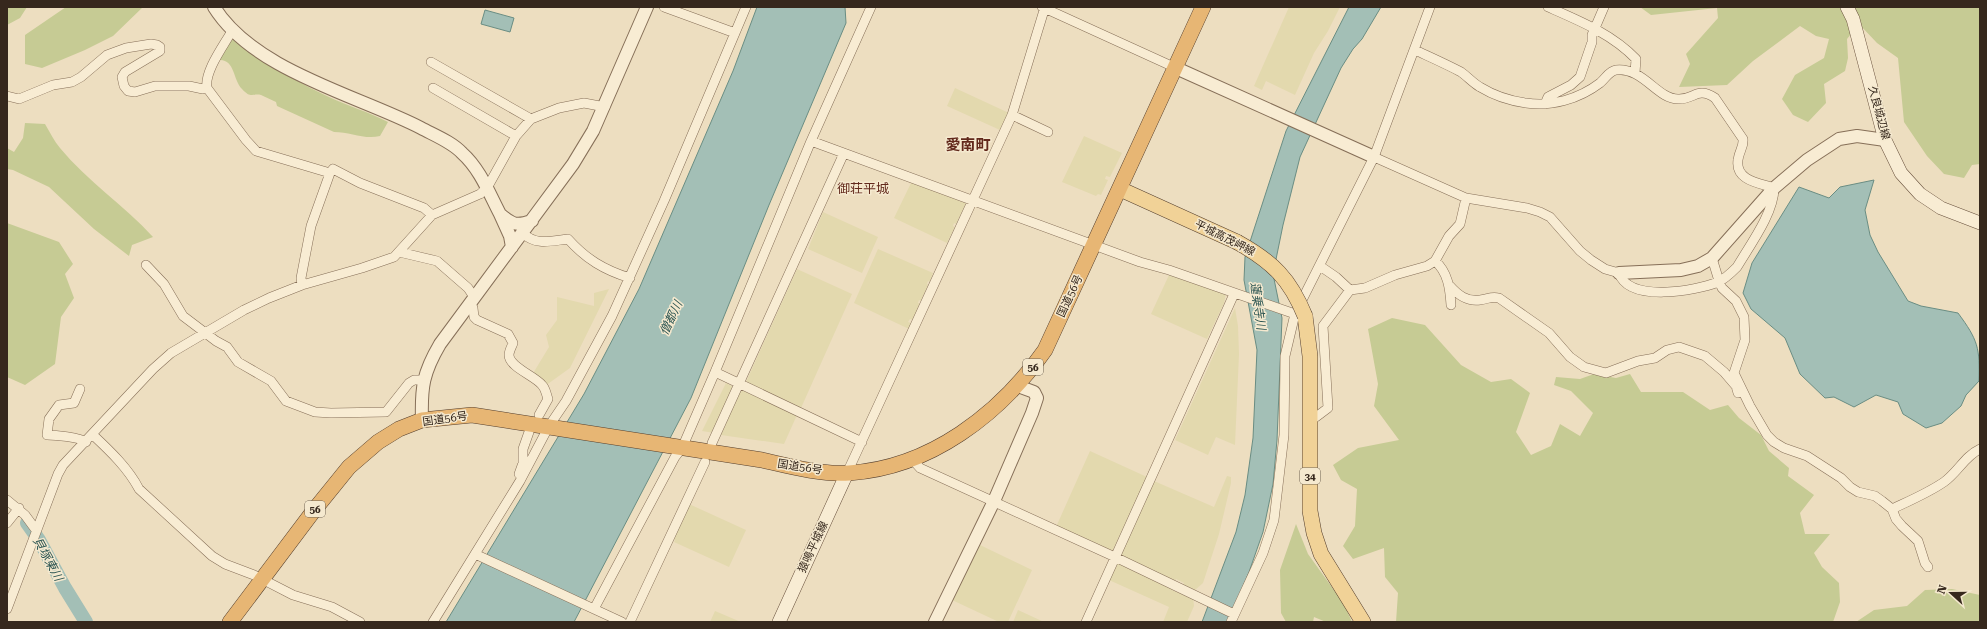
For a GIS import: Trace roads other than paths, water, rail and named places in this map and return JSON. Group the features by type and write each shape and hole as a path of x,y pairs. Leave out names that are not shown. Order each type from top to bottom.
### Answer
{"highway":[{"name":"国道56号","path":"230,622 315,509 349,467 378,442 399,429 422,420 472,415 546,423 808,469 847,473 869,470 912,459 973,427 1018,386 1045,350 1203,7"}],"main road":[{"name":"久良城辺線","path":"1847,7 1853,19 1885,140 1901,173 1920,194 1941,208 1980,223"},
{"name":"平城高茂岬線","path":"1120,189 1237,242 1271,263 1285,278 1296,295 1300,315"},
{"name":"34","path":"1300,315 1310,356 1310,511 1314,533 1321,554 1363,622"},
{"name":"猿鳴平城線","path":"779,622 847,473"}],"street":[{"path":"214,7 233,29 264,54 306,77 399,117 461,151 473,164 487,188 510,236 512,247"},
{"path":"422,420 423,380 428,364 440,344 573,164 593,131 605,106 647,7"},
{"path":"664,7 735,33"},
{"path":"433,622 477,555 520,481 546,423 566,401 591,357 630,278 746,7"},
{"path":"592,608 675,457 676,447 715,372 811,141 871,7"},
{"path":"847,473 1012,115 1044,7 1287,119 1466,198 1527,208 1540,212 1550,217 1580,251 1591,260 1605,269 1619,273 1681,270 1698,266 1712,258 1774,188 1807,160 1839,139 1857,136 1885,140"},
{"path":"912,459 920,468 1115,557 1205,600 1231,616 1263,553 1274,520 1284,435 1285,356 1320,266 1374,157 1430,7"},
{"path":"1548,7 1595,29 1623,46 1636,59 1635,73"},
{"path":"1545,104 1548,97 1571,85 1580,78 1595,29 1604,7"},
{"path":"233,29 208,72 206,82 207,88 256,151 330,173"},
{"path":"7,96 19,99 54,85 72,82 81,77 107,55 126,48 151,44 160,47 160,51 125,72 122,77 124,86 128,91 135,92 155,86 207,88"},
{"path":"1415,50 1457,70 1480,87 1495,95 1518,102 1545,104 1567,100 1594,86 1609,73 1617,70 1635,73 1666,95 1678,99 1703,93 1715,98 1742,138 1744,146 1738,158 1738,167 1743,176 1753,182 1774,188"},
{"path":"431,62 531,119"},
{"path":"433,88 516,136"},
{"path":"7,609 36,530 63,465 153,369 171,353 244,310 302,285 382,262 394,257 432,215 480,194 487,188 516,136 531,119 559,108 584,103 605,106"},
{"path":"1012,115 1048,132"},
{"path":"811,141 1094,246 1300,315"},
{"path":"712,443 844,153"},
{"path":"302,285 301,278 310,226 330,173 333,169 388,195 424,208 432,215"},
{"path":"1619,273 1622,280 1631,287 1659,293 1693,289 1719,281 1738,267 1770,209 1774,196 1774,188"},
{"path":"1316,417 1328,408 1323,326 1350,290 1365,288 1394,275 1427,266 1435,261 1449,236 1460,224 1466,198"},
{"path":"500,214 511,224 521,224 532,221"},
{"path":"522,233 536,242 568,239 582,254 599,266 630,278"},
{"path":"399,252 437,261 468,288 472,300 474,318 508,334 513,343 509,354 510,359 514,364 541,384 546,390 548,399 546,423"},
{"path":"1712,258 1722,288 1736,301 1744,317 1744,340 1734,373 1750,406 1767,435 1774,442 1784,448 1807,456 1841,478 1850,487 1858,492 1875,496 1892,509 1896,519 1918,541 1925,563 1928,567"},
{"path":"1435,261 1444,271 1450,286 1451,305"},
{"path":"146,265 164,284 183,316 227,347 238,362 270,381 286,401 298,407 315,412 331,413 386,412 409,383 414,380 423,380"},
{"path":"1320,266 1336,277 1350,290"},
{"path":"1450,286 1458,295 1469,300 1480,300 1492,296 1499,298 1549,333 1570,357 1584,367 1606,373 1638,361 1655,358 1667,350 1679,347 1693,350 1705,356 1724,372 1736,386 1744,405 1750,406"},
{"path":"1086,622 1237,295"},
{"path":"715,372 862,442"},
{"path":"935,622 994,502 1037,398 1034,392 1018,386"},
{"path":"80,389 74,403 60,405 50,419 47,435 59,434 71,438 89,438 110,451 133,478 139,489 212,556 225,564 262,579 293,595 332,606 360,622"},
{"path":"520,481 518,477 523,463 522,455 529,432"},
{"path":"1892,509 1943,482 1955,473 1969,456 1980,449"},
{"path":"630,622 705,462"},
{"path":"7,500 19,508 36,530"},
{"path":"7,523 19,508"},
{"path":"477,555 622,622"}],"water":[{"name":"僧都川","path":"757,7 845,7 846,23 769,205 691,398 574,622 446,622 584,394 639,289 733,71"},
{"name":"蓮乗寺川","path":"1349,7 1381,7 1362,39 1353,49 1341,68 1300,157 1283,225 1273,274 1282,318 1277,440 1273,484 1263,532 1249,572 1228,622 1202,622 1236,532 1245,495 1253,438 1257,350 1244,280 1245,257 1286,131"},
{"path":"485,10 514,18 510,32 481,24"},
{"path":"1874,180 1865,210 1870,235 1878,252 1908,301 1921,306 1958,313 1970,330 1978,352 1979,381 1966,395 1961,406 1942,423 1926,428 1903,414 1898,402 1876,395 1854,407 1834,397 1825,398 1800,374 1785,338 1751,309 1743,293 1752,263 1799,187 1829,198 1840,187"}],"waterway":[{"name":"貝塚東川","path":"27,523 39,540 65,588 86,622"}],"district":[{"name":"愛南町","path":"968,145"},
{"name":"御荘平城","path":"863,188"}]}
